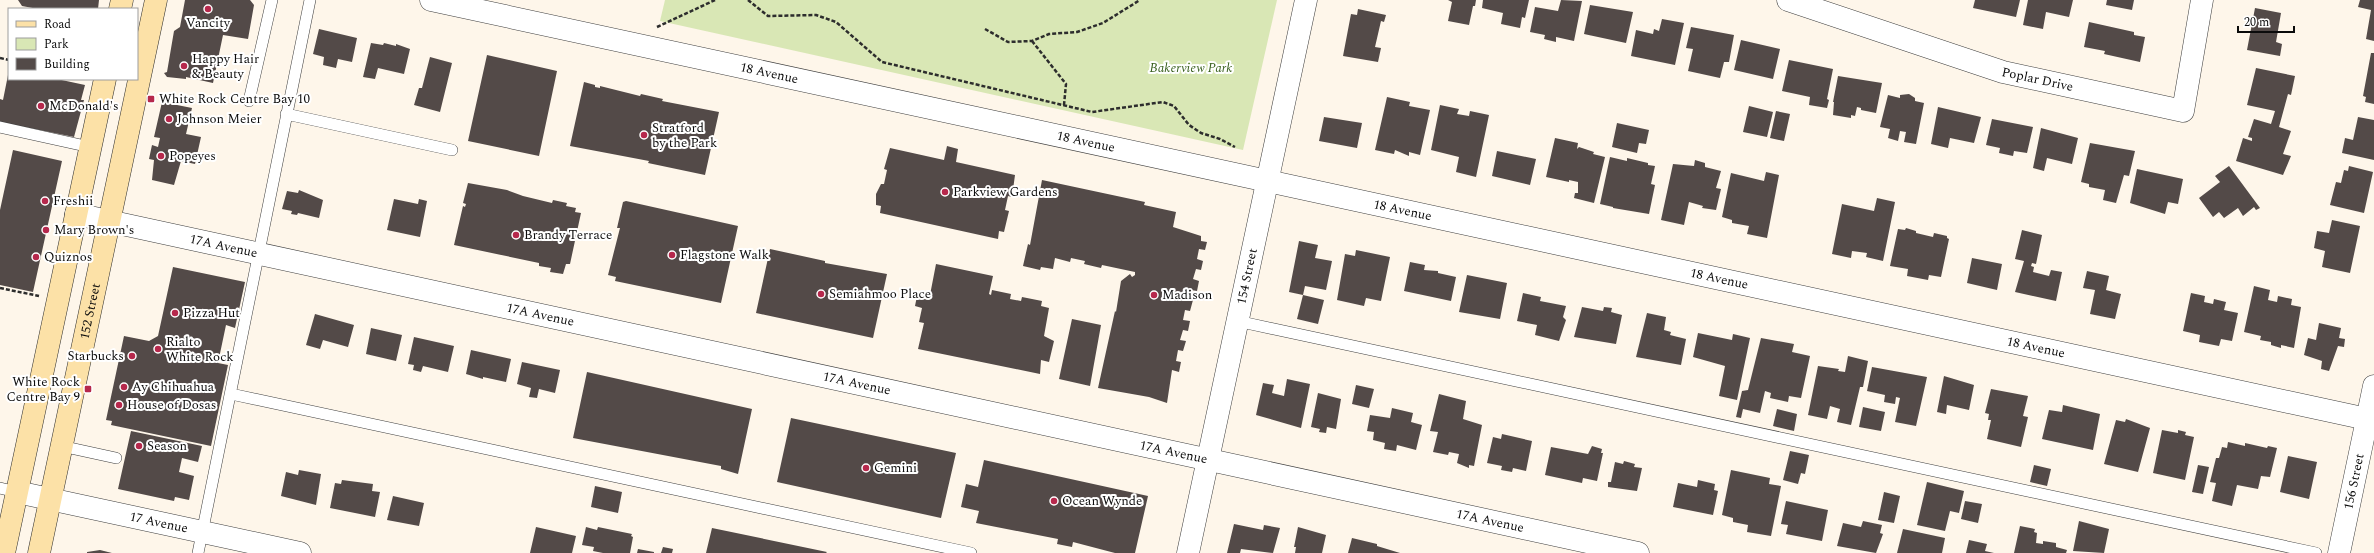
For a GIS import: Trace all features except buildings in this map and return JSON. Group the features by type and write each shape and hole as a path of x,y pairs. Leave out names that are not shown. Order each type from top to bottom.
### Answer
{"main road":[{"name":"152 Street","path":"39,553 156,0"},
{"path":"4,553 9,490 76,214 105,80"}],"street":[{"name":"18 Avenue","path":"430,0 2370,420"},
{"name":"154 Street","path":"1188,553 1238,321 1266,181 1306,0"},
{"name":"Poplar Drive","path":"1788,0 2003,72 2183,111 2202,0"},
{"name":"17A Avenue","path":"76,214 1638,553"},
{"name":"156 Street","path":"2339,553 2370,420 2374,386"},
{"name":"17 Avenue","path":"9,490 300,553"}],"lane":[{"path":"249,101 272,0"},
{"path":"198,553 231,394 257,253 310,0"},
{"path":"286,114 452,150"},
{"path":"0,127 90,147"},
{"path":"1238,321 2316,553"},
{"path":"231,394 971,553"},
{"path":"61,446 116,458"}],"path":[{"path":"656,28 715,0"},
{"path":"748,0 768,16 816,15 836,22 882,62 1092,112 1163,102 1174,106 1189,125 1201,133 1220,139 1235,147"},
{"path":"985,29 1008,42 1032,41 1049,34 1077,32 1103,23 1140,0"},
{"path":"1032,41 1066,84 1064,105"},
{"path":"0,288 44,297"}],"green space":[{"name":"Bakerview Park","path":"665,0 1277,0 1243,150 660,21"}],"place":[{"name":"Vancity","path":"208,9"},
{"name":"Happy Hair & Beauty","path":"184,66"},
{"name":"White Rock Centre Bay 10","path":"151,99"},
{"name":"McDonald's","path":"41,106"},
{"name":"Johnson Meier","path":"169,119"},
{"name":"Stratford by the Park","path":"644,135"},
{"name":"Popeyes","path":"161,156"},
{"name":"Parkview Gardens","path":"945,192"},
{"name":"Freshii","path":"45,201"},
{"name":"Mary Brown's","path":"46,230"},
{"name":"Brandy Terrace","path":"516,235"},
{"name":"Flagstone Walk","path":"672,255"},
{"name":"Quiznos","path":"36,257"},
{"name":"Semiahmoo Place","path":"821,294"},
{"name":"Madison","path":"1154,295"},
{"name":"Pizza Hut","path":"175,313"},
{"name":"Rialto White Rock","path":"158,349"},
{"name":"Starbucks","path":"132,356"},
{"name":"Ay Chihuahua","path":"124,387"},
{"name":"White Rock Centre Bay 9","path":"88,389"},
{"name":"House of Dosas","path":"119,405"},
{"name":"Season","path":"139,446"},
{"name":"Gemini","path":"866,468"},
{"name":"Ocean Wynde","path":"1054,501"}]}
